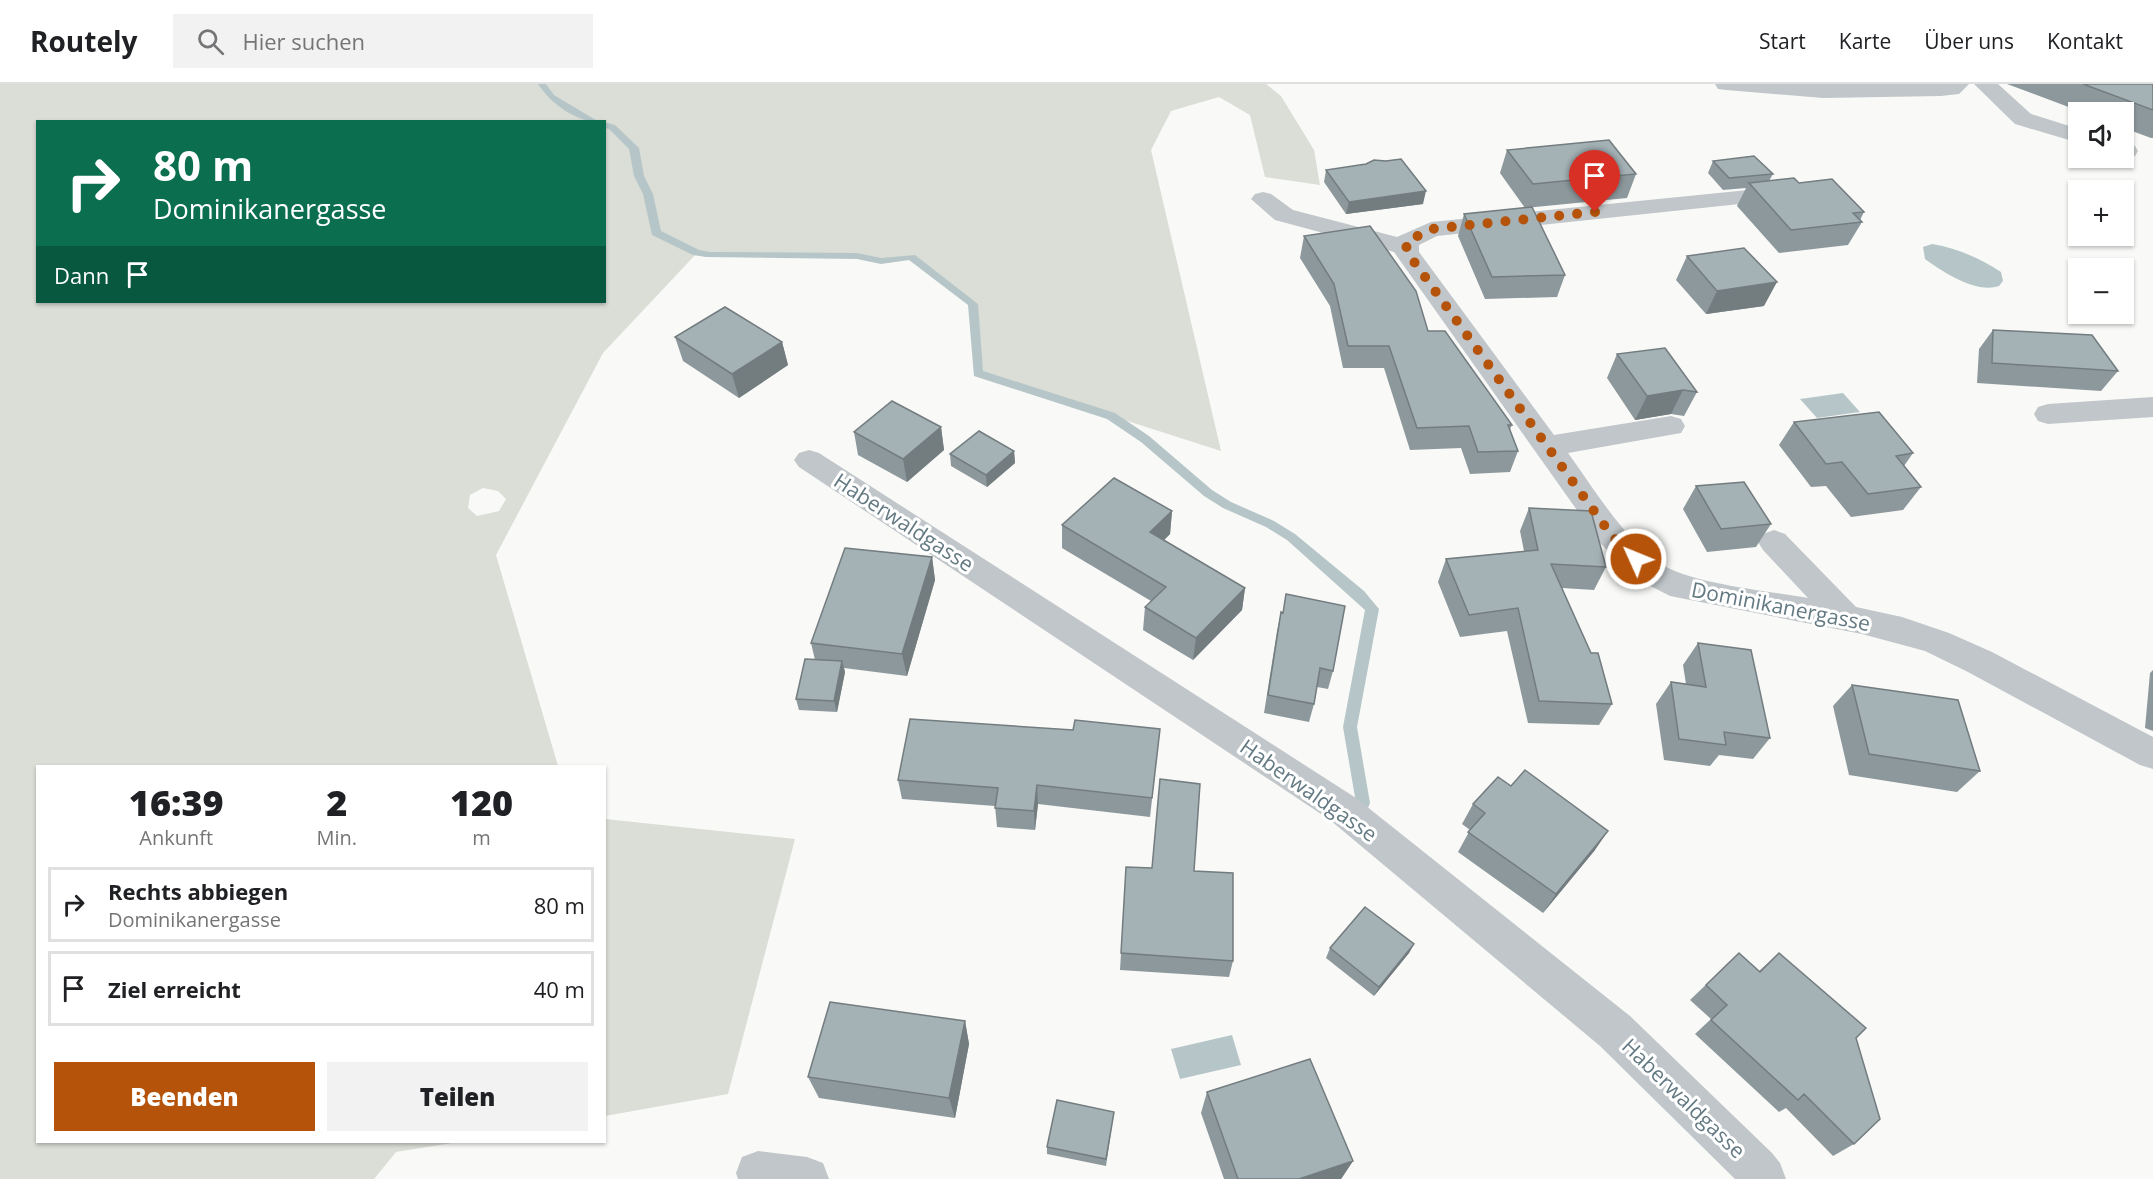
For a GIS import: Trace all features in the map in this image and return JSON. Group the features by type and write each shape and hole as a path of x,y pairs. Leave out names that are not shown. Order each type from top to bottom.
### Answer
{"street":[{"path":"1726,84 1822,92 1941,90 1951,89 1958,84"},
{"path":"1984,84 2023,119 2068,133"},
{"path":"1411,255 1406,242 1431,229 1778,194"},
{"path":"1263,199 1284,215 1411,255"},
{"path":"1359,256 1411,255 1433,252 1460,242"},
{"name":"Dominikanergasse","path":"1411,255 1612,536 1648,571 1682,587 1902,630 1953,649 2153,754"},
{"path":"2048,414 2153,407"},
{"path":"1547,446 1671,426"},
{"name":"Haberwaldgasse","path":"809,460 1343,809 1615,1031 1764,1179"},
{"path":"1774,542 1846,618"},
{"path":"758,1173 807,1179"}],"shaded area":[{"path":"0,84 1266,84 1281,96 1314,150 1320,185 1265,177 1250,115 1219,97 1171,111 1151,150 1221,451 978,373 973,304 911,257 881,261 857,256 696,254 603,353 496,555 558,765 36,765 36,1143 452,1143 396,1152 374,1179 0,1179","holes":["483,488 498,491 506,499 499,511 477,516 468,508 470,495"]},
{"path":"1932,244 1968,254 1984,262 2001,272 2003,281 1999,286 1980,287 1950,275 1925,259 1923,247"},
{"path":"1843,393 1860,412 1817,418 1800,399"},
{"path":"606,819 795,839 728,1094 606,1116"},
{"path":"1232,1035 1241,1065 1180,1079 1171,1049"}],"building":[{"path":"2083,84 2153,84 2153,110"},
{"path":"1609,140 1636,174 1533,184 1507,150"},
{"path":"1754,156 1773,174 1729,178 1713,161"},
{"path":"1401,159 1426,191 1349,202 1326,170 1366,164 1374,160"},
{"path":"1794,178 1799,183 1832,179 1864,212 1853,213 1862,222 1791,230 1749,183"},
{"path":"1532,207 1565,275 1492,277 1464,214"},
{"path":"1370,226 1416,291 1428,331 1445,331 1512,425 1508,425 1518,451 1478,452 1469,426 1417,428 1389,346 1348,346 1334,284 1304,236"},
{"path":"1744,248 1777,282 1717,291 1687,256"},
{"path":"725,307 782,342 732,374 675,337"},
{"path":"1993,330 2092,335 2118,371 1992,363"},
{"path":"1665,348 1697,392 1683,390 1647,396 1617,354"},
{"path":"892,401 941,427 903,459 854,432"},
{"path":"1879,412 1913,453 1896,456 1921,487 1868,494 1842,462 1826,464 1794,422"},
{"path":"979,431 1014,451 986,475 950,454"},
{"path":"1114,478 1172,511 1150,532 1245,588 1196,638 1145,607 1166,587 1062,525"},
{"path":"1744,482 1771,524 1721,529 1696,486"},
{"path":"1529,508 1591,511 1606,567 1551,564 1591,653 1598,653 1612,704 1539,701 1518,608 1469,615 1446,559 1538,550"},
{"path":"845,548 932,557 902,654 811,643"},
{"path":"1286,594 1345,606 1333,671 1320,668 1314,704 1268,695"},
{"path":"1698,643 1751,650 1770,738 1724,732 1726,745 1679,739 1671,682 1706,687"},
{"path":"805,659 842,661 834,701 796,699"},
{"path":"1852,685 1958,700 1980,771 1869,754"},
{"path":"910,719 1073,730 1075,720 1160,729 1152,798 1037,785 1034,811 995,808 998,788 898,780"},
{"path":"1525,770 1608,831 1556,894 1468,832 1485,813 1473,804 1498,777 1511,786"},
{"path":"1160,779 1200,784 1194,871 1233,873 1233,961 1121,953 1126,867 1152,868"},
{"path":"1365,907 1414,944 1379,987 1330,948"},
{"path":"1739,953 1760,972 1779,953 1866,1028 1856,1038 1880,1119 1854,1144 1804,1094 1798,1100 1711,1020 1727,1005 1706,985"},
{"path":"830,1002 965,1021 949,1098 808,1077"},
{"path":"1310,1059 1353,1161 1299,1179 1238,1179 1207,1092"},
{"path":"1057,1100 1114,1112 1106,1159 1047,1147"}],"waterway":[{"path":"542,84 551,97 591,120"},
{"path":"606,126 612,127 634,148 639,176 648,194 656,233 697,253 706,254"},
{"path":"713,254 857,256 881,261 911,257 973,304 978,373 1111,416 1145,439 1208,493 1291,537 1359,595 1372,609 1350,727 1363,803"}],"route":[{"path":"1595,212 1431,229 1406,242 1407,252 1612,536 1636,559"}]}
